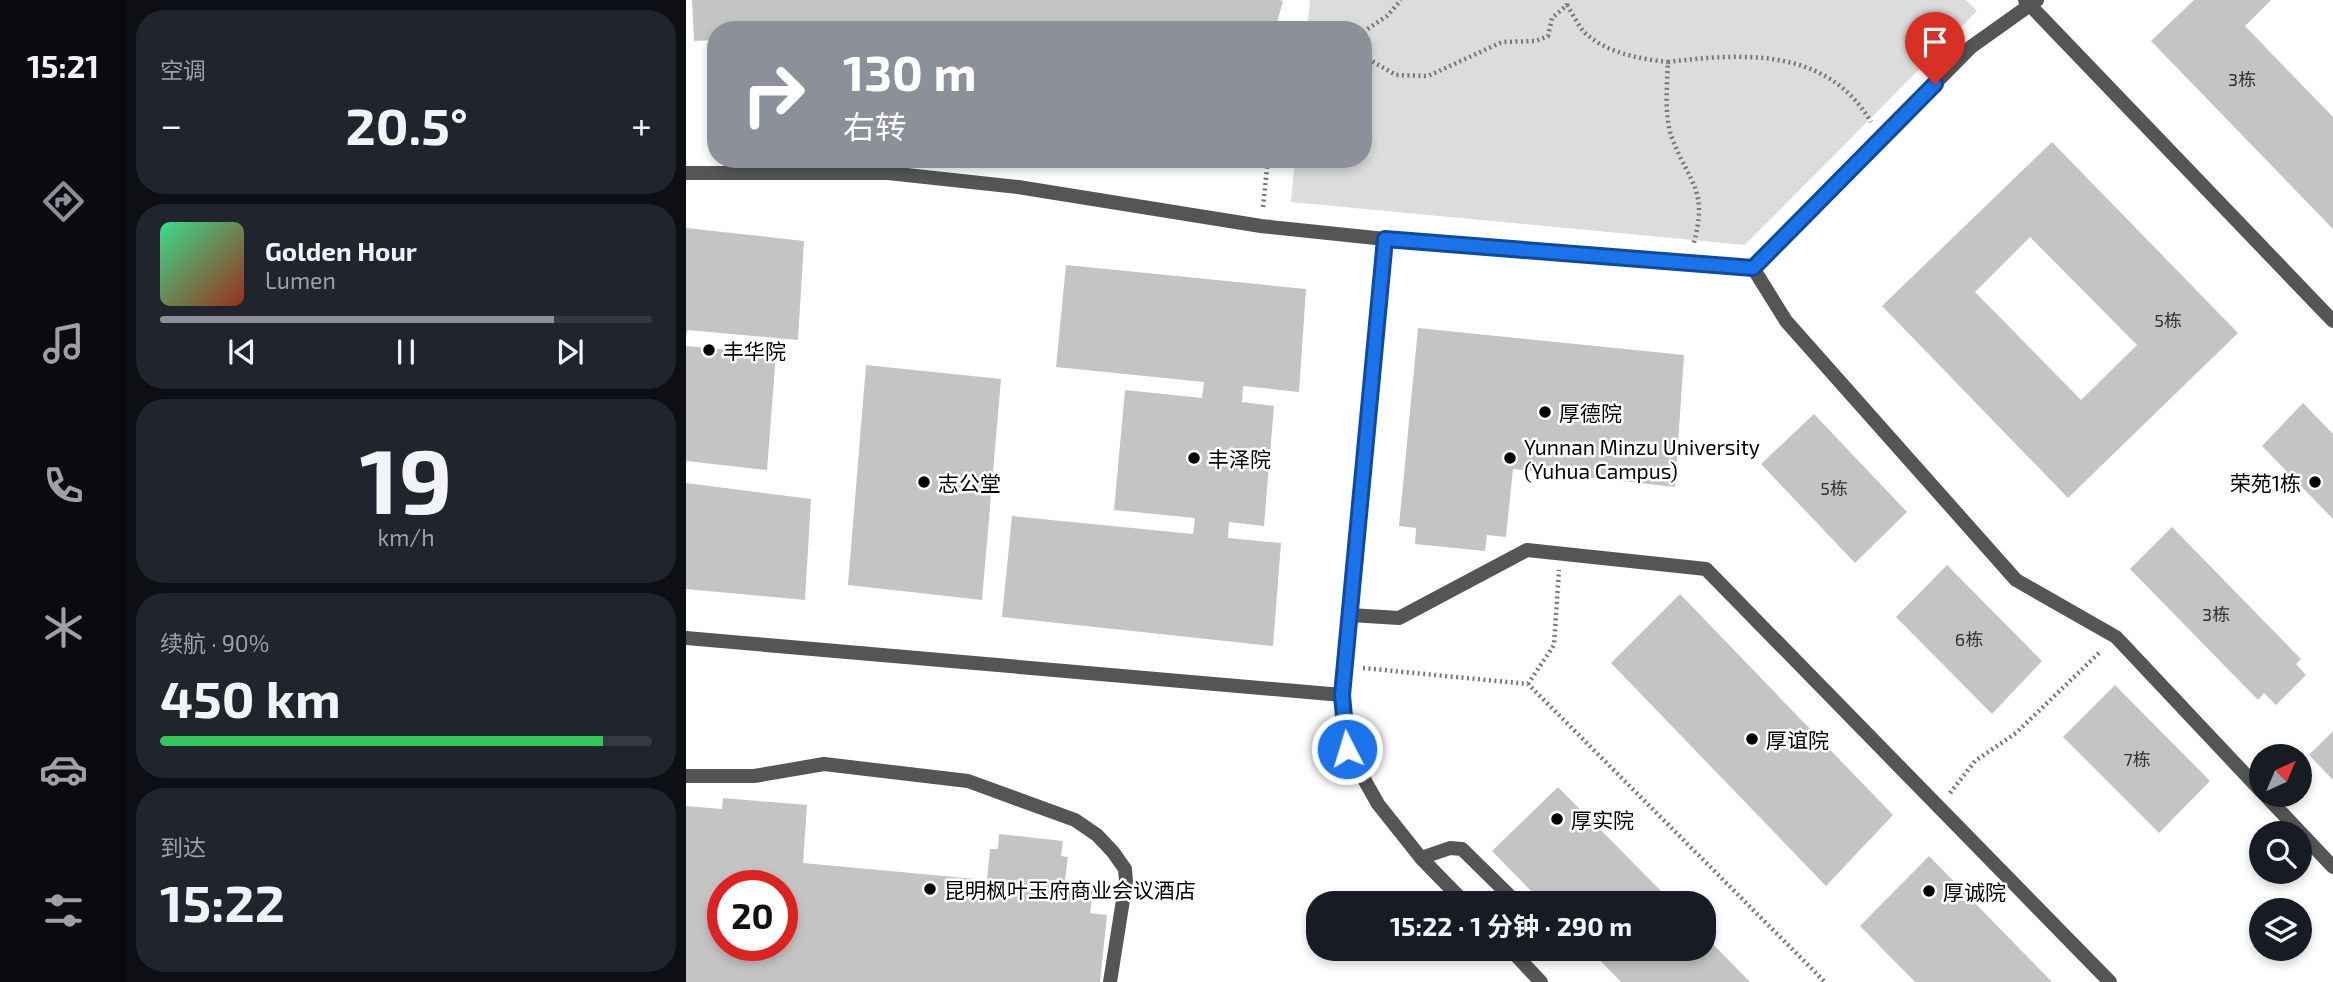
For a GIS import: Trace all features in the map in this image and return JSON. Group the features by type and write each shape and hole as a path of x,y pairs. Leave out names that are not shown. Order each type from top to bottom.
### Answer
{"lane":[{"path":"1753,268 1971,47 2031,2 2333,321"},
{"path":"686,173 888,173 1018,187 1261,226 1385,239 1753,268"},
{"path":"1385,239 1342,695 1347,749 1378,804 1421,858 1453,891"},
{"path":"1753,268 1786,321 2016,580 2116,637 2249,778"},
{"path":"1350,615 1399,618 1527,550 1706,569 2110,982"},
{"path":"686,638 1342,695"},
{"path":"686,776 754,776 824,764 968,780 1075,820 1097,835 1125,869 1126,881 1110,982"},
{"path":"2276,807 2333,867"},
{"path":"1421,858 1450,848 1462,849 1505,891"},
{"path":"1522,961 1542,982"}],"path":[{"path":"1372,26 1387,16 1401,0"},
{"path":"1372,61 1396,75 1429,76 1502,42 1536,41 1548,36 1552,18 1567,2 1584,33 1611,49 1641,60 1668,62 1713,57 1788,60 1801,65 1840,84 1863,109 1881,140"},
{"path":"1668,62 1667,97 1671,137 1695,180 1700,220 1688,261"},
{"path":"1261,226 1267,168"},
{"path":"1528,684 1553,646 1560,554"},
{"path":"1939,807 1975,761 2016,733 2116,637"},
{"path":"1345,667 1528,684 1825,982"}],"shaded area":[{"path":"1310,0 1966,0 1977,11 1745,245 1291,202 1294,168 1372,168 1372,21 1308,21"}],"building":[{"path":"692,0 1283,1 1277,21 707,21 707,40 694,41"},
{"path":"2194,0 2271,0 2245,26 2333,117 2333,229 2151,41"},
{"path":"2052,142 2238,333 2068,498 1882,306","holes":["2030,237 2137,345 2081,400 1975,292"]},
{"path":"686,228 804,241 798,340 688,330 686,336"},
{"name":"丰泽院","path":"1066,265 1306,289 1299,392 1243,386 1242,402 1274,406 1264,526 1229,522 1228,538 1281,543 1273,646 1002,617 1012,516 1193,534 1195,518 1114,510 1125,390 1202,398 1204,382 1056,367"},
{"name":"厚德院","path":"1418,328 1684,355 1675,487 1513,469 1506,537 1487,535 1485,551 1415,544 1416,528 1399,526"},
{"path":"686,346 776,354 767,470 686,461"},
{"name":"志公堂","path":"866,365 1001,379 982,600 848,585"},
{"name":"荣苑1栋","path":"2303,403 2333,434 2333,519 2262,446"},
{"path":"1814,414 1907,512 1855,563 1761,464"},
{"path":"686,483 811,499 805,600 686,589"},
{"path":"2172,527 2301,659 2296,664 2306,675 2276,705 2264,693 2258,700 2130,569"},
{"path":"1947,565 2042,661 1992,714 1896,617"},
{"name":"厚谊院","path":"1680,594 1893,815 1826,886 1611,663"},
{"path":"2115,685 2210,781 2159,833 2063,737"},
{"path":"2333,731 2333,780 2312,758 2312,752"},
{"name":"厚实院","path":"1558,787 1661,891 1531,891 1492,851"},
{"name":"昆明枫叶玉府商业会议酒店","path":"723,798 807,805 803,863 987,880 990,849 998,849 999,834 1063,841 1061,856 1068,857 1064,888 1093,891 1090,913 1107,915 1100,982 686,982 686,806 722,809"},
{"name":"厚诚院","path":"1929,856 2052,982 1915,982 1860,926"},
{"path":"1716,947 1750,982 1621,982 1601,961 1716,961"}],"place":[{"name":"丰华院","path":"709,350"},
{"name":"厚德院","path":"1545,412"},
{"name":"丰泽院","path":"1194,458"},
{"name":"Yunnan Minzu University (Yuhua Campus)","path":"1510,458"},
{"name":"志公堂","path":"924,482"},
{"name":"荣苑1栋","path":"2315,482"},
{"name":"厚谊院","path":"1752,739"},
{"name":"厚实院","path":"1557,819"},
{"name":"昆明枫叶玉府商业会议酒店","path":"930,889"},
{"name":"厚诚院","path":"1929,891"}],"route":[{"path":"1347,749 1342,695 1385,239 1753,268 1935,84"}]}
